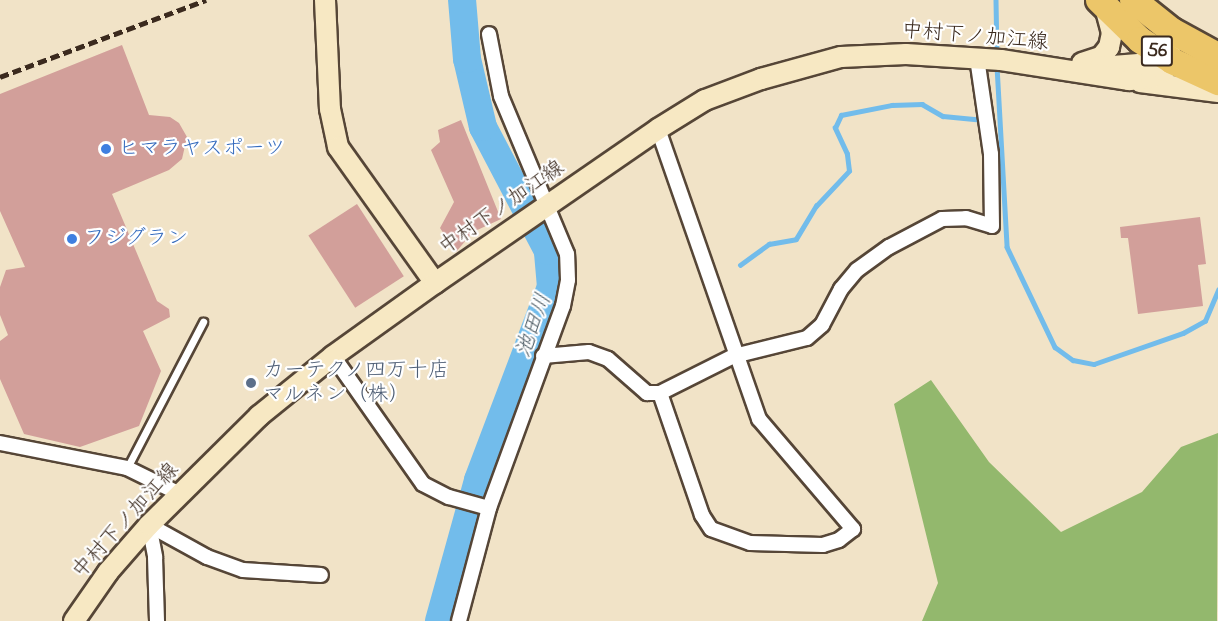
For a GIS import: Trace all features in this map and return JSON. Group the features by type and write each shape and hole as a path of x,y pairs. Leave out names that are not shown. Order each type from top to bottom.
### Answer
{"highway":[{"name":"56","path":"1102,3 1140,40 1172,61 1218,82"},
{"name":"56","path":"1139,5 1218,56"}],"main road":[{"path":"325,0 330,109 338,147 435,283"},
{"name":"中村下ノ加江線","path":"1065,69 1101,57 1109,47 1112,33 1102,3"},
{"path":"1139,5 1169,47 1172,61"},
{"name":"中村下ノ加江線","path":"74,621 108,572 149,525 259,416 333,356 435,283 658,129 705,100 761,79 841,57 906,54 977,58 1218,92"},
{"name":"中村下ノ加江線","path":"1129,80 1151,78 1164,71 1172,61"},
{"name":"中村下ノ加江線","path":"1065,69 1172,61 1218,64"}],"street":[{"path":"459,621 489,508 568,280 567,254 501,96 489,34"},
{"path":"543,356 589,352 608,359 647,393 660,393 734,356 807,338 822,326 841,289 857,270 889,247 942,219 966,218 992,226 991,154 977,58"},
{"path":"658,129 734,356 759,418 853,528 839,540 823,545 750,543 711,529 702,515 660,393"},
{"path":"333,356 423,484 449,497 489,508"},
{"path":"0,443 127,468 180,494"},
{"path":"149,525 207,557 243,570 321,575"},
{"path":"149,525 155,557 157,621"}],"lane":[{"path":"127,468 204,322"}],"green space":[{"path":"931,380 989,462 1061,532 1142,492 1181,447 1218,433 1217,621 922,621 938,583 894,404"}],"building":[{"name":"フジグラン","path":"122,45 149,115 170,117 179,123 187,137 182,159 169,170 112,194 157,301 169,309 170,317 143,331 161,371 139,426 80,447 24,434 0,379 0,341 8,335 0,315 0,287 6,270 25,267 0,211 0,94"},
{"path":"461,120 501,219 473,232 456,252 440,228 454,202 431,150 440,142 438,130"},
{"path":"357,204 404,276 355,308 308,236"},
{"path":"1200,217 1206,264 1198,265 1203,306 1138,314 1128,238 1121,238 1120,227"}],"waterway":[{"name":"池田川","path":"439,621 478,480 551,287 548,251 483,127 467,59 462,0"},
{"path":"996,0 997,55"},
{"path":"997,66 1007,247 1055,347 1073,360 1094,364 1183,333 1205,321 1218,290"},
{"path":"740,265 769,244 796,239 816,206 849,171 847,154 835,128 841,115 892,105 922,104 943,116 984,120"}],"railway":[{"path":"0,77 206,0"}],"place":[{"name":"ヒマラヤスポーツ","path":"106,149"},
{"name":"フジグラン","path":"72,239"},
{"name":"カーテクノ四万十店 マルネン（株）","path":"251,383"}]}
